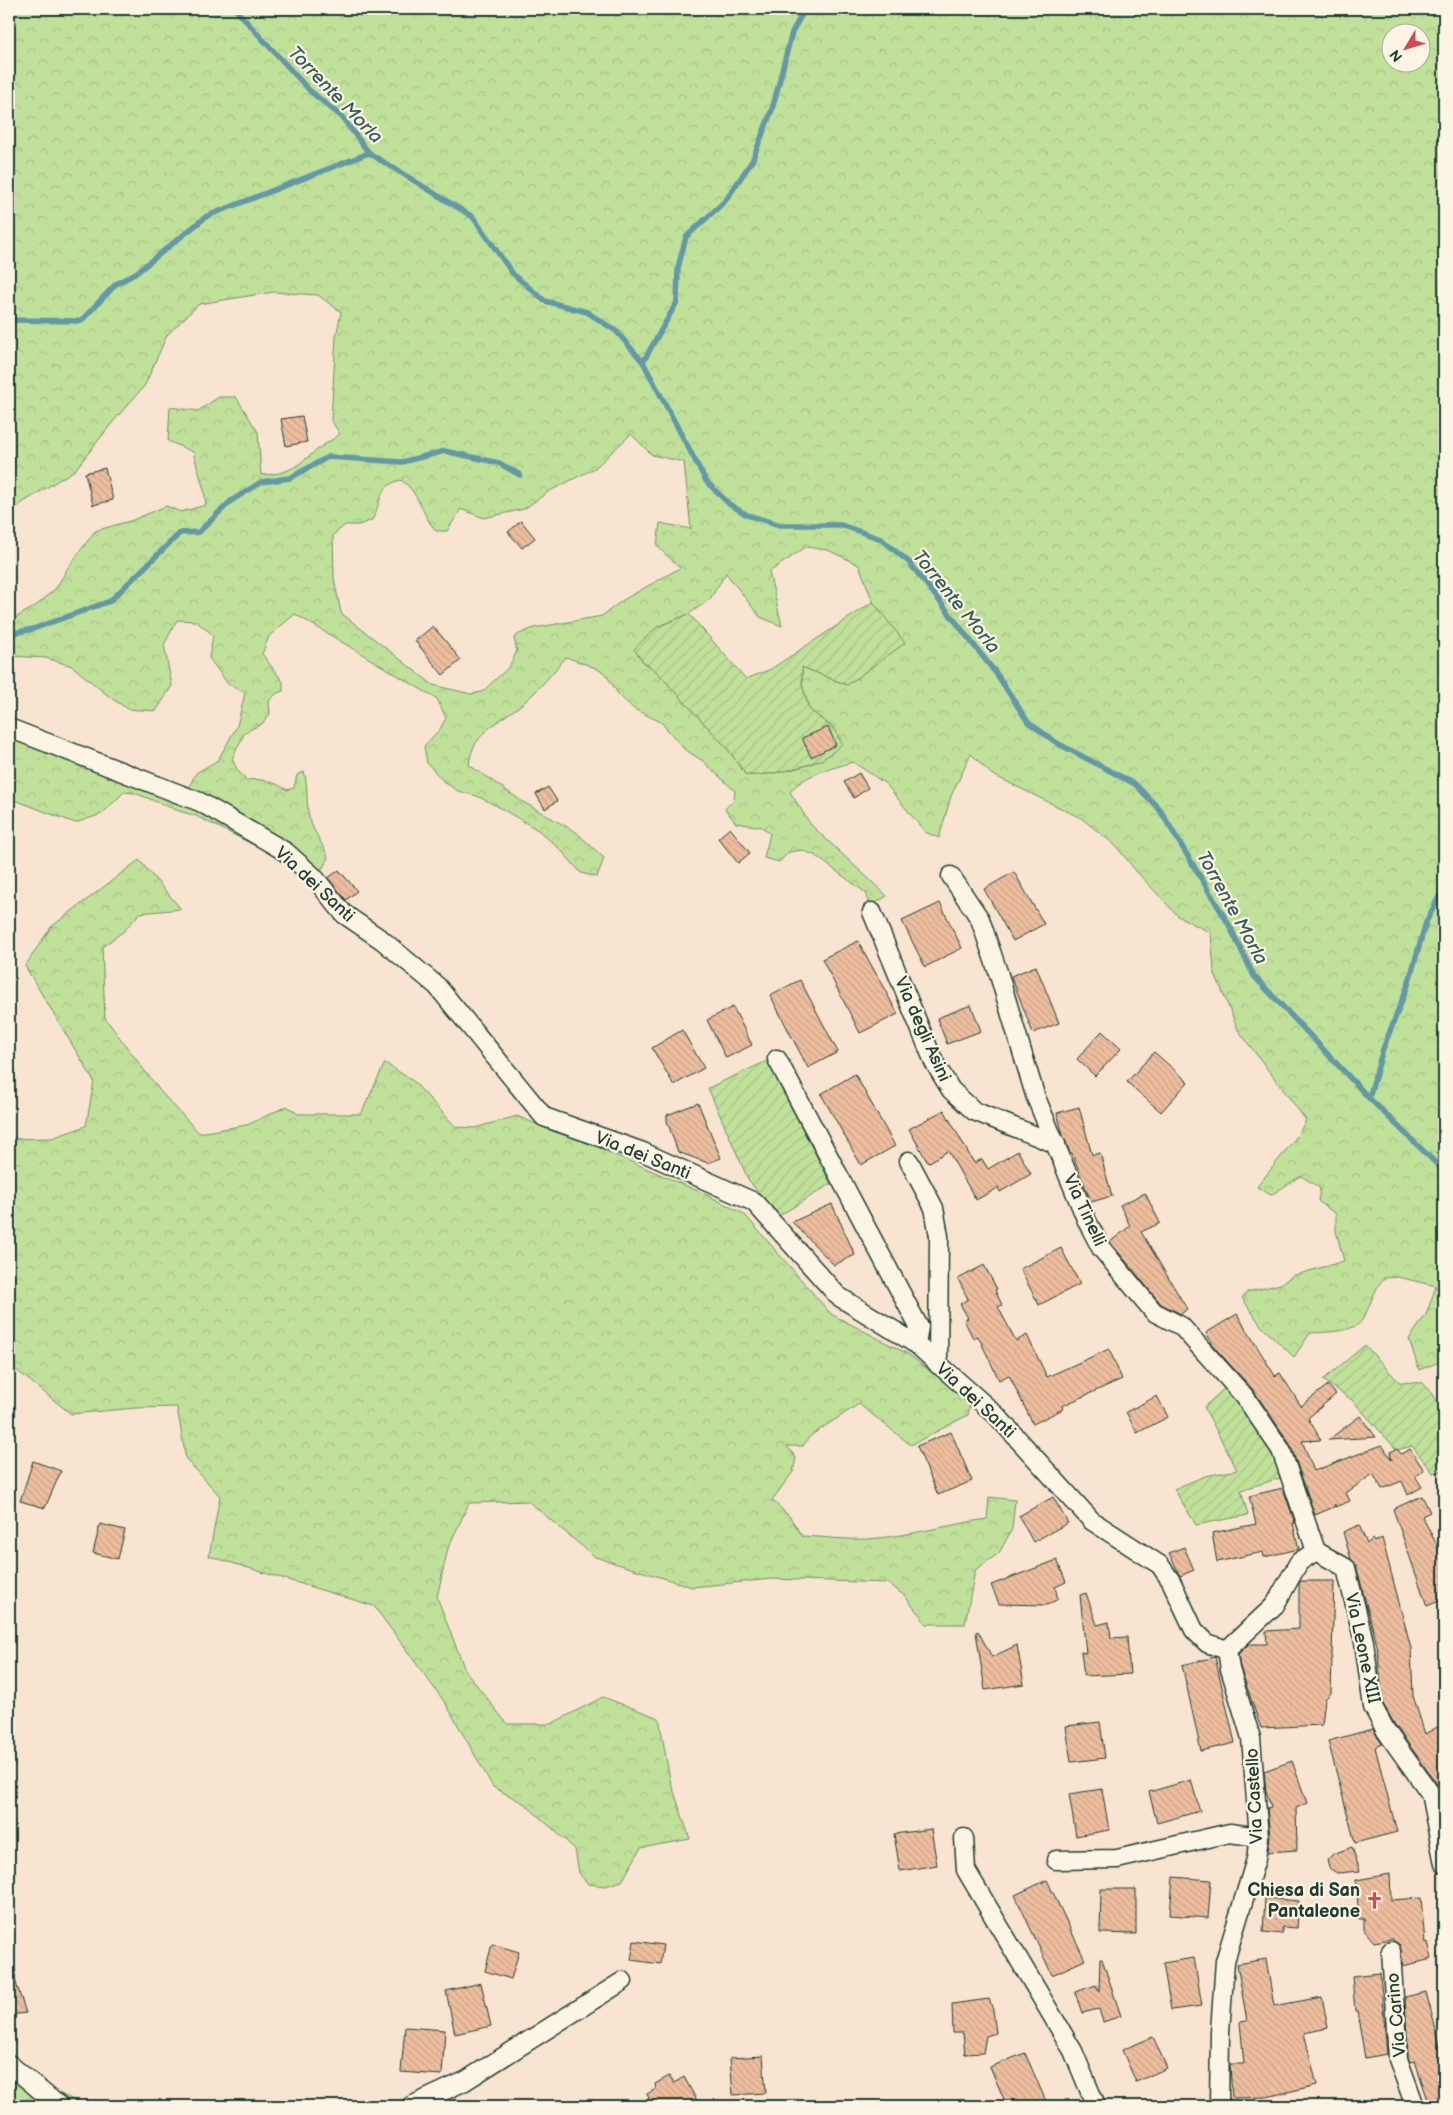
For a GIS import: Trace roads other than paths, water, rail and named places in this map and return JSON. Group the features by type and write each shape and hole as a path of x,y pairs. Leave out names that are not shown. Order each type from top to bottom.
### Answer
{"street":[{"name":"Via dei Santi","path":"9,728 200,802 286,852 314,877 344,914 382,940 437,986 544,1117 643,1152 754,1202 838,1296 916,1344 996,1415 1092,1521 1160,1565 1171,1581 1194,1630 1207,1643 1227,1650"},
{"name":"Via Tinelli","path":"951,876 980,919 999,975 1034,1095 1087,1221 1101,1248 1154,1312 1181,1326 1245,1398 1281,1450 1316,1551"},
{"name":"Via degli Asini","path":"872,912 934,1062 951,1090 974,1111 1056,1144"},
{"path":"777,1059 919,1327 916,1344"},
{"path":"909,1161 934,1208 938,1236 938,1365"},
{"path":"1227,1650 1275,1605 1298,1562 1316,1551"},
{"name":"Via Leone XIII","path":"1316,1551 1346,1568 1364,1642 1373,1707 1386,1731 1430,1793 1444,1864"},
{"name":"Via Castello","path":"1219,2106 1220,2032 1226,1961 1256,1859 1259,1837 1251,1738 1230,1669 1227,1650"},
{"path":"1056,1860 1117,1859 1230,1833 1259,1837"},
{"path":"964,1838 966,1870 1073,2051 1096,2106"},
{"name":"Via Carino","path":"1391,1951 1398,2059 1415,2106"},
{"path":"411,2106 465,2081 622,1982"},
{"path":"9,2064 59,2106"}],"waterway":[{"name":"Torrente Morla","path":"235,9 310,91 342,117 369,153 473,217 513,274 545,301 587,312 616,331 643,362 706,481 729,504 747,515 780,525 841,525 881,539 909,562 998,676 1028,722 1057,743 1135,784 1160,810 1228,923 1254,976 1369,1098 1444,1171"},
{"path":"643,362 677,302 678,268 686,237 726,200 752,161 772,110 792,32 805,9"},
{"path":"9,320 81,321 116,284 136,273 207,216 369,153"},
{"path":"9,634 33,629 110,601 180,533 199,532 231,501 261,482 290,478 328,457 402,462 445,451 499,463 520,475"},
{"path":"1369,1098 1383,1049 1408,985 1426,922 1444,887"}],"place":[{"name":"Chiesa di San Pantaleone","path":"1374,1900"}]}
